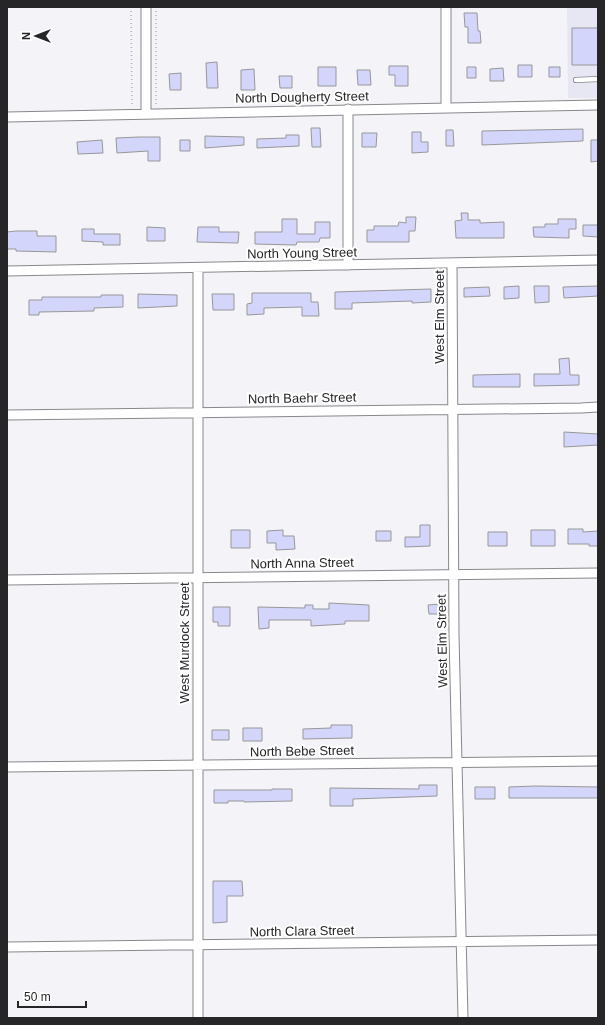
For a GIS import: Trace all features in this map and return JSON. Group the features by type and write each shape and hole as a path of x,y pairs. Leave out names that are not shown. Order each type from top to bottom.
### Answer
{"street":[{"path":"146,7 146,114"},
{"path":"446,7 446,107"},
{"name":"North Dougherty Street","path":"7,117 598,104"},
{"path":"348,110 348,265"},
{"name":"North Young Street","path":"7,271 598,260"},
{"name":"West Elm Street","path":"452,263 454,574 463,1018"},
{"name":"West Murdock Street","path":"198,268 198,1018"},
{"name":"North Baehr Street","path":"7,415 598,407"},
{"name":"North Anna Street","path":"7,580 598,573"},
{"name":"North Bebe Street","path":"7,767 598,761"},
{"name":"North Clara Street","path":"7,947 598,940"}],"lane":[{"path":"576,80 598,79"}],"shaded area":[{"path":"567,7 598,7 598,98 568,98"}],"building":[{"path":"464,13 477,13 478,31 480,31 481,43 468,43 468,27 465,27"},
{"path":"572,28 598,28 598,65 572,65"},
{"path":"217,62 218,88 207,88 206,63"},
{"path":"518,65 532,65 532,77 518,77"},
{"path":"389,66 408,66 408,86 395,86 395,75 389,75"},
{"path":"318,67 336,67 336,86 318,86"},
{"path":"467,67 476,67 476,78 467,78"},
{"path":"549,67 560,67 560,77 549,77"},
{"path":"503,68 504,81 490,81 490,69"},
{"path":"254,69 255,90 241,90 241,70"},
{"path":"357,70 370,70 371,85 358,85"},
{"path":"181,73 181,90 170,90 169,74"},
{"path":"279,76 292,76 292,88 280,88"},
{"path":"311,128 320,128 321,147 312,147"},
{"path":"583,129 583,141 482,145 482,131"},
{"path":"446,130 453,130 454,146 446,146"},
{"path":"412,132 421,132 421,142 428,142 428,152 412,153"},
{"path":"362,133 377,133 376,147 362,147"},
{"path":"286,135 299,135 299,146 257,148 257,139 286,138"},
{"path":"205,136 244,137 244,145 205,148"},
{"path":"160,137 160,161 148,161 148,151 117,153 116,138"},
{"path":"102,140 103,153 78,154 77,142"},
{"path":"180,140 190,140 190,151 180,151"},
{"path":"591,140 598,140 598,161 591,162"},
{"path":"461,213 468,213 468,220 480,220 480,223 504,222 504,238 456,238 455,221 462,220"},
{"path":"406,217 416,217 415,231 409,231 409,242 367,242 367,230 374,230 374,226 398,226 399,222 406,223"},
{"path":"282,219 297,219 297,234 315,234 315,222 330,222 330,238 320,238 319,242 297,242 296,245 255,244 255,232 282,232"},
{"path":"558,219 576,219 576,229 569,229 569,238 534,237 533,227 545,227 545,224 558,224"},
{"path":"583,225 598,225 598,237 583,236"},
{"path":"147,227 165,228 165,241 147,241"},
{"path":"198,227 219,227 219,232 239,232 238,243 197,242"},
{"path":"82,229 94,229 94,234 120,234 120,245 103,245 103,242 82,241"},
{"path":"37,231 37,236 56,236 56,252 16,251 16,249 7,249 7,232"},
{"path":"519,286 519,298 504,299 504,287"},
{"path":"534,286 549,286 549,302 535,303"},
{"path":"598,286 598,296 564,298 563,287"},
{"path":"489,287 490,296 464,297 464,288"},
{"path":"431,289 431,302 412,303 412,301 352,303 352,309 335,309 335,292"},
{"path":"252,293 311,293 311,302 318,302 319,316 302,316 302,307 264,308 264,314 247,315 247,304 252,303"},
{"path":"138,294 177,295 177,306 138,308"},
{"path":"212,294 234,294 234,310 213,310"},
{"path":"101,295 123,295 123,307 94,308 94,311 39,312 39,315 29,315 29,300 42,300 42,297 101,297"},
{"path":"569,358 570,375 579,375 579,385 534,386 534,374 560,374 559,359"},
{"path":"520,374 520,387 473,387 473,375"},
{"path":"564,432 598,434 598,445 564,447"},
{"path":"420,525 430,525 430,546 405,547 405,537 420,537"},
{"path":"568,529 583,529 583,532 598,531 598,546 589,546 589,544 568,544"},
{"path":"231,530 250,530 250,548 231,548"},
{"path":"283,530 283,536 294,536 295,549 276,550 276,543 267,543 267,531"},
{"path":"531,530 555,530 555,546 531,546"},
{"path":"376,531 391,531 391,541 376,541"},
{"path":"488,532 507,532 507,546 488,546"},
{"path":"329,603 369,605 369,621 345,621 345,624 311,626 311,620 269,620 269,628 259,629 258,607 305,608 305,605 313,605 313,609 329,609"},
{"path":"440,604 440,614 429,614 428,605"},
{"path":"213,607 230,607 230,626 218,626 218,622 213,622"},
{"path":"331,725 352,725 352,738 303,739 303,729 331,728"},
{"path":"243,728 262,728 262,741 243,741"},
{"path":"212,730 229,730 229,740 212,740"},
{"path":"419,785 437,785 437,796 353,799 353,806 330,806 330,788 419,789"},
{"path":"475,787 495,787 495,799 475,799"},
{"path":"509,787 598,787 598,798 509,798"},
{"path":"292,789 292,801 228,801 228,803 214,803 214,790"},
{"path":"213,881 242,881 243,896 227,896 227,922 213,923"}]}
